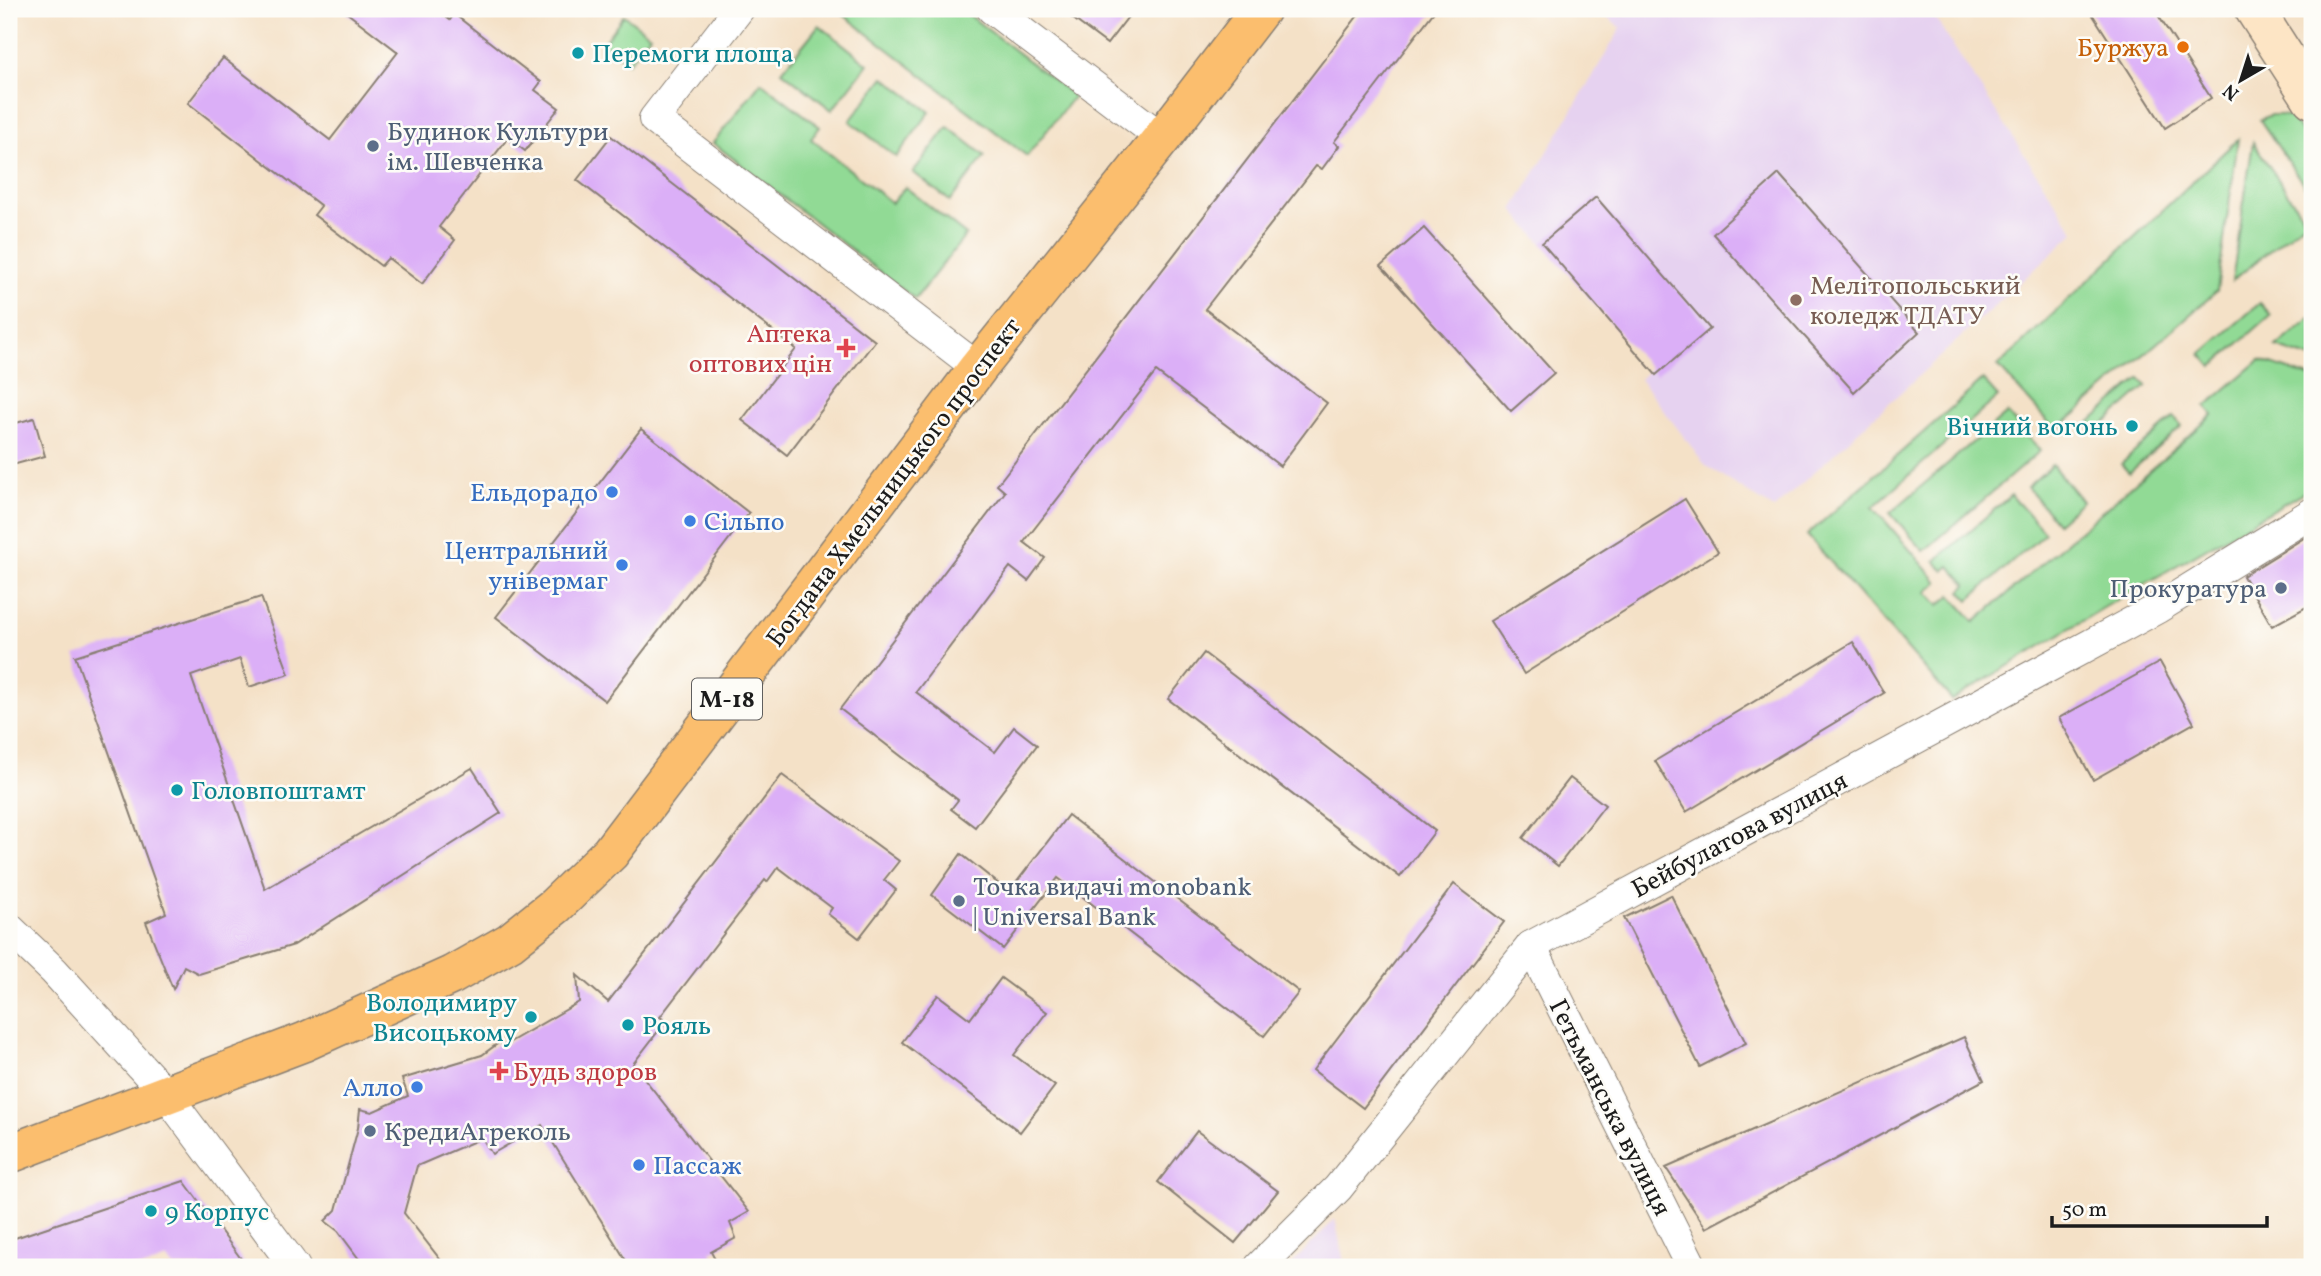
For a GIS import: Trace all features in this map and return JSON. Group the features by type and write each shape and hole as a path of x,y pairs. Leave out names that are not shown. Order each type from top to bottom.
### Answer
{"highway":[{"name":"Богдана Хмельницького проспект","path":"9,1154 304,1042 452,975 510,942 555,906 610,852 978,368 1162,138 1261,9"}],"main road":[{"path":"2254,9 2312,99"},
{"path":"2280,9 2312,55"}],"street":[{"path":"739,9 654,119 978,368"},
{"path":"992,9 1162,138"},
{"name":"Бейбулатова вулиця","path":"1259,1267 1338,1188 1531,946 2158,608 2312,513"},
{"path":"9,928 54,971 165,1093 295,1267"},
{"name":"Гетьманська вулиця","path":"1531,946 1692,1267"}],"shaded area":[{"name":"Мелітопольський коледж ТДАТУ","path":"1597,9 1929,9 2075,232 1774,509 1706,466 1640,379 1650,368 1513,210 1621,28"},
{"path":"1335,1219 1345,1267 1289,1267"}],"green space":[{"path":"836,9 961,9 1074,96 1027,156"},
{"path":"624,15 650,35 628,63 603,43"},
{"path":"819,25 868,64 832,110 782,71"},
{"path":"884,77 930,112 896,157 850,121"},
{"path":"761,82 820,127 811,139 892,203 905,187 966,235 915,299 713,143"},
{"path":"2270,115 2292,118 2312,148 2312,197 2260,120"},
{"path":"948,127 985,156 950,201 913,172"},
{"path":"2238,139 2217,291 2056,431 1998,366"},
{"path":"2253,142 2306,221 2232,281"},
{"path":"2260,303 2271,315 2212,367 2201,354"},
{"path":"2312,317 2312,359 2276,347"},
{"path":"2260,360 2312,378 2312,487 2105,607 1952,700 1807,535 1983,380 1998,397 1873,507 1938,582 1927,592 1939,605 1951,595 1975,622 2213,415 2206,406"},
{"path":"2140,378 2147,386 2095,432 2088,424"},
{"path":"2007,413 2040,451 1924,551 1890,513"},
{"path":"2174,417 2182,426 2129,473 2121,464"},
{"path":"2052,465 2082,501 2057,523 2027,487"},
{"path":"2011,495 2045,533 1969,600 1961,591 1967,585 1950,566 1944,571 1935,561"}],"building":[{"name":"Будинок Культури ім. Шевченка","path":"342,9 435,9 450,20 454,14 541,82 535,90 559,108 525,151 508,138 439,227 455,240 422,284 388,258 381,266 314,215 321,206 188,103 223,58 330,140 398,52"},
{"path":"1060,9 1134,9 1107,44"},
{"path":"1363,9 1436,9 1334,142 1339,146 1322,169 1316,166 1205,309 1327,403 1280,466 1156,372 1024,542 1045,558 1028,581 1010,567 916,692 995,752 1014,727 1037,745 975,827 951,809 958,800 840,709 1005,492 997,485"},
{"path":"2089,9 2154,9 2211,98 2165,128"},
{"path":"611,136 875,341 787,455 742,420 796,349 577,180"},
{"path":"1779,174 1919,332 1854,392 1713,234"},
{"path":"1596,197 1710,329 1656,375 1542,243"},
{"path":"1424,228 1554,373 1511,411 1381,266"},
{"path":"34,418 45,456 9,466 9,425"},
{"name":"Центральний універмаг","path":"641,429 749,513 605,701 496,617"},
{"path":"1685,499 1718,552 1524,674 1490,621"},
{"name":"Прокуратура","path":"2312,533 2312,604 2272,626 2243,576"},
{"name":"Головпоштамт","path":"261,597 289,674 249,687 240,659 191,676 265,889 472,768 501,813 294,945 199,974 184,966 173,989 146,922 166,913 75,656"},
{"path":"1853,642 1884,693 1686,812 1655,761"},
{"path":"1204,653 1435,831 1400,877 1168,699"},
{"path":"2160,662 2194,723 2093,780 2059,718"},
{"path":"782,775 899,861 884,880 896,890 859,938 828,914 832,908 778,867 767,882 765,880 660,1017 666,1021 633,1064 749,1212 730,1223 736,1238 711,1252 719,1267 630,1267 542,1125 492,1154 482,1138 417,1166 404,1213 446,1267 365,1267 338,1231 325,1221 336,1210 358,1128 360,1109 372,1112 408,1096 402,1079 482,1055 500,1042 503,1046 579,1002 577,975 608,1002"},
{"path":"1570,778 1605,805 1558,866 1523,838"},
{"path":"1068,815 1299,992 1264,1036 1058,878 1003,949 932,895 961,854 1009,892"},
{"path":"1454,884 1504,922 1363,1108 1313,1070"},
{"path":"1671,895 1746,1043 1700,1067 1624,918"},
{"path":"1001,978 1047,1012 1014,1055 1055,1086 1020,1132 902,1042 938,995 970,1019"},
{"path":"1964,1037 1984,1080 1706,1228 1666,1168"},
{"path":"1197,1131 1278,1191 1235,1243 1158,1182"},
{"name":"9 Корпус","path":"184,1181 247,1267 173,1267 167,1259 144,1267 9,1267 9,1240"}],"place":[{"name":"Буржуа","path":"2183,47"},
{"name":"Перемоги площа","path":"578,53"},
{"name":"Будинок Культури ім. Шевченка","path":"373,146"},
{"name":"Мелітопольський коледж ТДАТУ","path":"1796,300"},
{"name":"Аптека оптових цін","path":"846,348"},
{"name":"Вічний вогонь","path":"2132,426"},
{"name":"Ельдорадо","path":"612,492"},
{"name":"Сільпо","path":"690,521"},
{"name":"Центральний універмаг","path":"622,565"},
{"name":"Прокуратура","path":"2281,588"},
{"name":"Головпоштамт","path":"177,790"},
{"name":"Точка видачі monobank | Universal Bank","path":"959,901"},
{"name":"Володимиру Висоцькому","path":"531,1017"},
{"name":"Рояль","path":"628,1025"},
{"name":"Будь здоров","path":"499,1071"},
{"name":"Алло","path":"417,1087"},
{"name":"КредиАгреколь","path":"370,1131"},
{"name":"Пассаж","path":"639,1165"},
{"name":"9 Корпус","path":"151,1211"}]}
